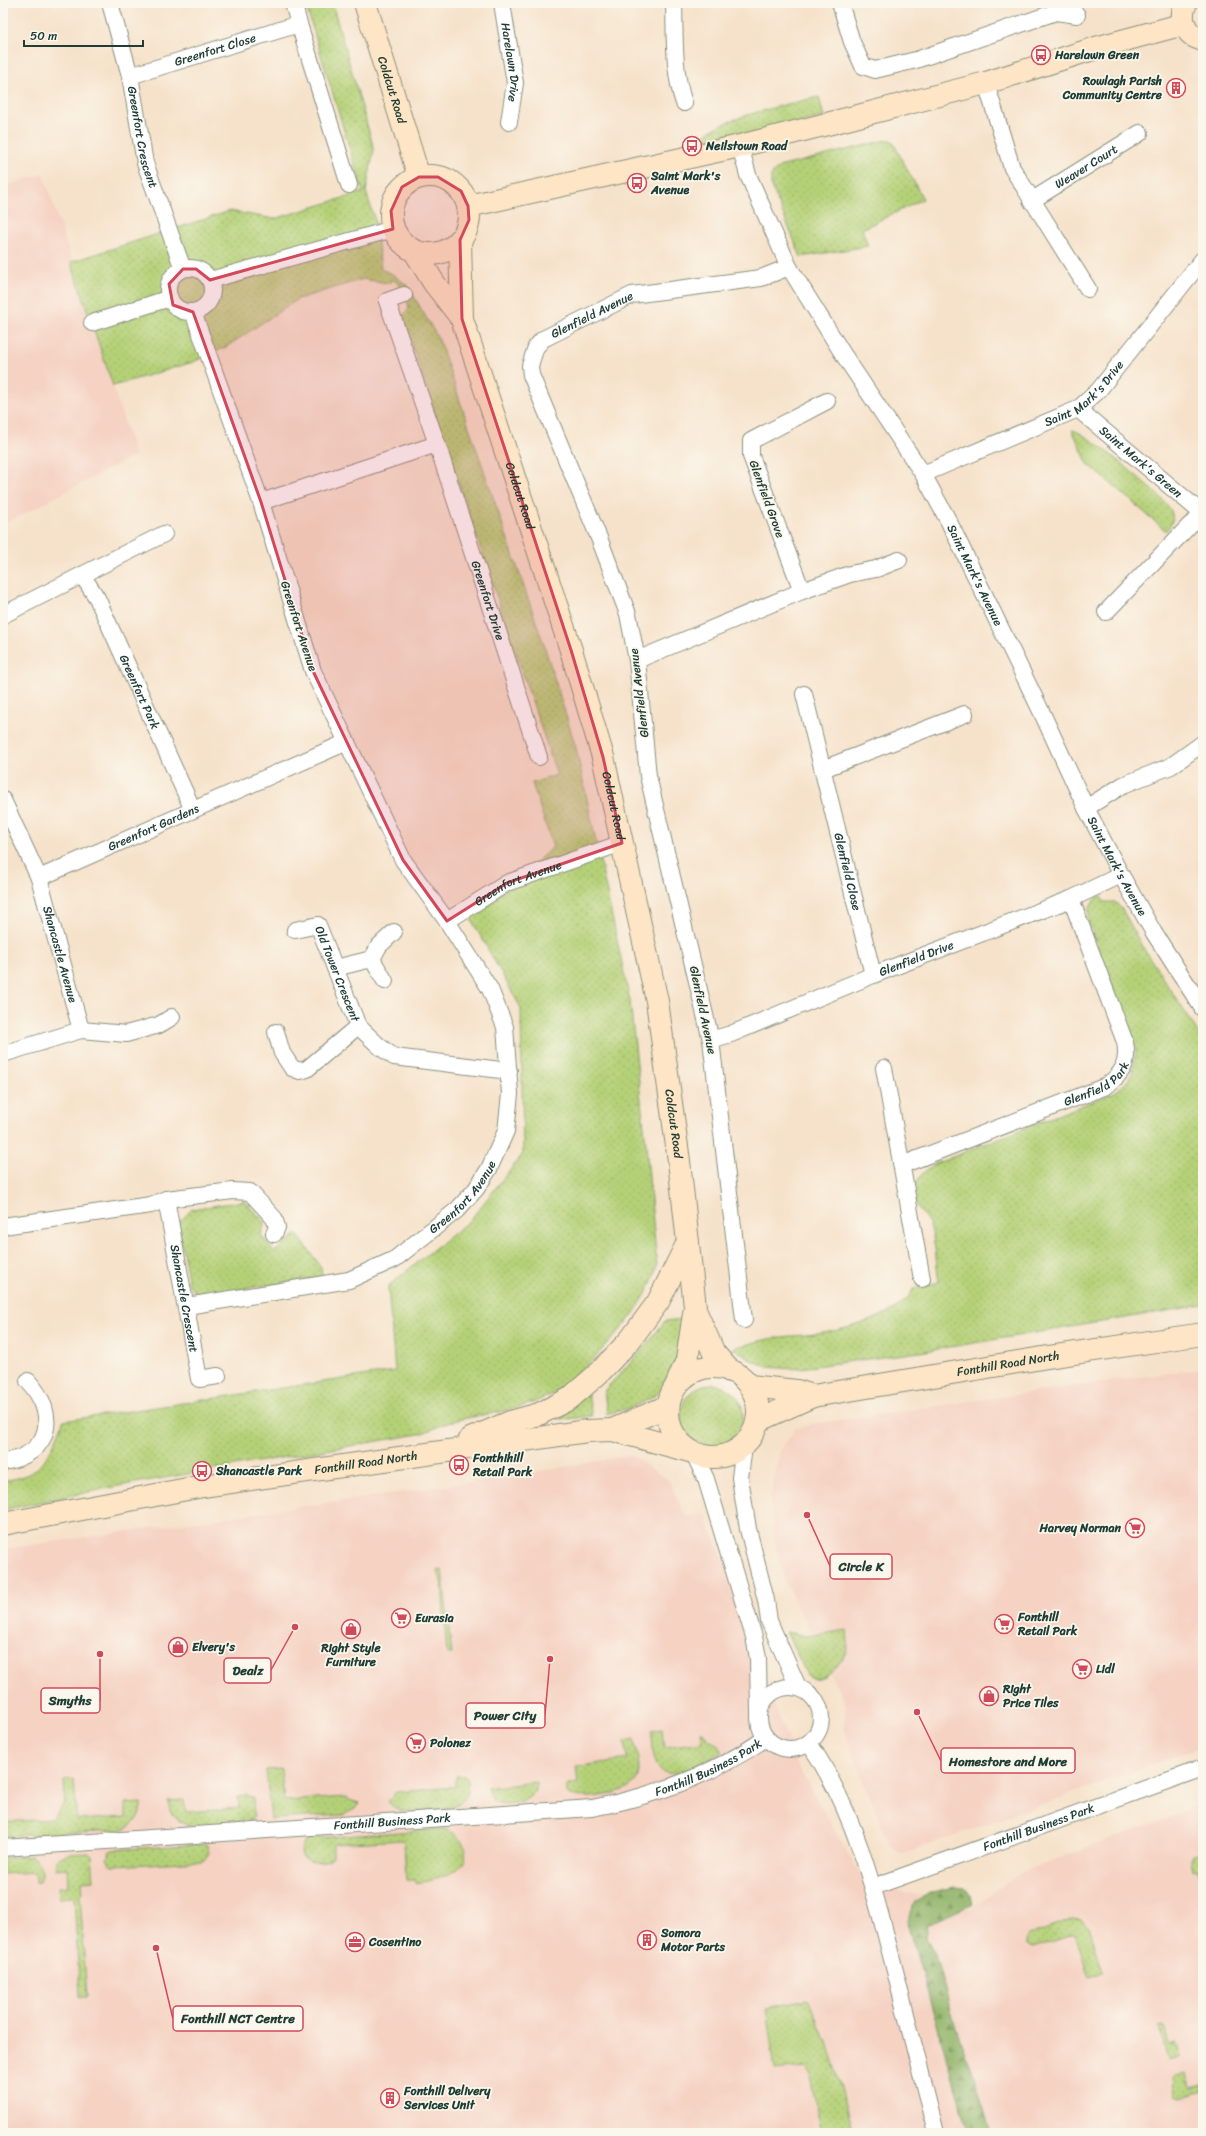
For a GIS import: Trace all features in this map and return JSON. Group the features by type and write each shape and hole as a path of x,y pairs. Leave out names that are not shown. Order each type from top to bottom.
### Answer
{"main road":[{"name":"Coldcut Road","path":"365,3 419,177"},
{"path":"393,229 391,211 397,194 409,182 419,177 438,177 448,180 461,191 468,206 740,146 986,83 1099,47 1185,13 1194,37 1203,40"},
{"name":"Coldcut Road","path":"415,252 432,254 443,252 460,240 466,231 469,220 468,206"},
{"name":"Coldcut Road","path":"393,229 402,242 415,252 434,284 462,320"},
{"name":"Coldcut Road","path":"460,240 462,320 571,650 603,756 657,1001 695,1307"},
{"path":"444,1451 510,1422 539,1414 569,1399 600,1373 630,1340 658,1302 688,1242"},
{"path":"695,1307 703,1332 714,1353 730,1371 750,1386"},
{"path":"692,1452 676,1439 671,1430 668,1406 687,1360 695,1307"},
{"name":"Fonthill Road North","path":"757,1421 812,1396 1033,1359 1203,1334"},
{"path":"676,1386 689,1374 702,1369 716,1368 730,1371"},
{"name":"Fonthill Road North","path":"3,1524 203,1486 587,1431 612,1430 708,1457 723,1457 744,1445 754,1431 757,1421 756,1395 750,1386"},
{"name":"Fonthill Road North","path":"750,1386 797,1391 812,1396"},
{"name":"Fonthill Road North","path":"612,1430 668,1406"}],"street":[{"name":"Greenfort Crescent","path":"110,3 130,76 145,163 184,269"},
{"path":"293,3 349,185"},
{"name":"Harelawn Drive","path":"502,3 515,83 510,122"},
{"path":"674,3 676,55 681,93 684,103"},
{"path":"840,3 852,42 863,66 875,70 916,60 1056,12 1077,15"},
{"name":"Greenfort Close","path":"130,76 299,24"},
{"path":"986,83 1012,168 1031,201 1088,289"},
{"name":"Weaver Court","path":"1031,201 1140,133"},
{"name":"Saint Mark's Avenue","path":"740,146 748,175 789,267 843,354 923,474 949,522 1086,808 1121,875 1154,933 1203,1009"},
{"path":"210,280 393,229"},
{"name":"Saint Mark's Drive","path":"923,474 1078,409 1098,392 1201,265"},
{"name":"Glenfield Avenue","path":"744,1320 711,1040 648,776 637,660 628,614 599,538 532,375 530,366 536,346 551,334 632,295 761,278 789,267"},
{"path":"184,269 196,269 202,271 210,280 212,294 210,301 205,306 193,312 179,309 170,298 169,284 172,278 184,269"},
{"name":"Greenfort Drive","path":"404,295 387,301 437,444 539,757"},
{"path":"92,323 170,298"},
{"name":"Greenfort Avenue","path":"187,1306 349,1280 395,1259 457,1210 476,1189 489,1169 506,1131 510,1101 505,1027 490,989 447,921 403,860 313,671 260,502 193,312"},
{"name":"Glenfield Grove","path":"802,591 751,456 751,441 827,401"},
{"name":"Saint Mark's Green","path":"1078,409 1203,515 1190,525 1106,612"},
{"path":"260,502 437,444"},
{"path":"3,615 164,534"},
{"path":"637,660 802,591 850,574 876,569 899,560"},
{"name":"Greenfort Park","path":"82,575 97,598 193,810"},
{"name":"Glenfield Close","path":"804,694 873,975"},
{"path":"823,768 965,714"},
{"name":"Greenfort Gardens","path":"39,878 347,742"},
{"path":"1086,808 1123,785 1171,766 1203,743"},
{"path":"3,800 39,878"},
{"name":"Greenfort Avenue","path":"447,921 507,883 592,852 622,843"},
{"name":"Glenfield Drive","path":"711,1040 731,1034 873,975 1071,899 1121,875"},
{"name":"Shancastle Avenue","path":"39,878 81,1030"},
{"name":"Glenfield Park","path":"902,1164 1104,1087 1124,1069 1126,1059 1125,1042 1071,899"},
{"name":"Old Tower Crescent","path":"295,930 318,925 358,1026 377,1044 394,1057 509,1071"},
{"path":"372,960 379,946 394,932"},
{"path":"335,968 372,960"},
{"path":"372,960 385,981"},
{"path":"3,1054 81,1030 126,1034 159,1024 172,1017"},
{"path":"276,1032 282,1053 292,1068 300,1071 306,1069 358,1026"},
{"path":"884,1068 922,1279"},
{"path":"3,1226 151,1206 166,1199 234,1191 250,1192 274,1218 277,1227 274,1234"},
{"name":"Shancastle Crescent","path":"166,1199 187,1306 199,1379 218,1376"},
{"path":"3,1462 19,1460 30,1453 41,1443 46,1430 45,1410 36,1389 28,1381"},
{"path":"744,1445 740,1478 750,1537 766,1600 769,1621 798,1687"},
{"name":"Fonthill Business Park","path":"692,1452 706,1479 754,1637 758,1658 759,1722 766,1738 773,1744 791,1749 808,1743"},
{"path":"760,1714 762,1704 769,1695 777,1689 787,1687 798,1687 812,1695 818,1703 821,1713 818,1731 808,1743 833,1783 846,1812 873,1887 936,2133"},
{"name":"Fonthill Business Park","path":"3,1848 592,1808 652,1794 700,1777 730,1762 766,1738"},
{"name":"Fonthill Business Park","path":"873,1887 1203,1768"}],"highlighted area":[{"path":"419,177 438,177 461,191 468,206 469,220 460,240 462,319 571,650 603,757 622,843 507,883 447,921 403,860 313,671 261,502 193,312 173,305 169,284 183,269 196,269 210,280 393,229 391,211 402,187"}],"shaded area":[{"path":"43,173 135,455 3,525 3,187"},
{"name":"Fonthill Retail Park","path":"1203,1368 1203,1745 1114,1779 901,1854 890,1844 864,1784 844,1728 846,1705 786,1583 774,1539 770,1503 779,1453 795,1429 811,1424"},
{"path":"632,1455 669,1481 686,1517 705,1514 726,1568 746,1633 799,1768 864,1881 970,1909 1020,1873 1203,1804 1203,2133 3,2133 3,1549 495,1479"}],"green space":[{"path":"305,3 332,3 374,149 366,192 375,220 381,269 392,274 408,286 439,340 544,645 576,748 630,1001 646,1145 657,1265 653,1278 641,1303 616,1335 568,1383 555,1392 525,1406 453,1421 419,1434 118,1486 3,1510 3,1481 27,1475 41,1464 51,1450 63,1421 395,1371 388,1286 470,1220 523,1154 521,1008 471,919 553,847 532,783 557,775 402,316 409,309 406,292 394,280 387,283 363,279 298,299 226,347 193,362 113,386 71,262 230,211 274,219 363,192"},
{"path":"819,97 824,117 702,145 700,143 704,135 733,120 773,108"},
{"path":"891,140 894,144 923,199 862,229 868,246 801,257 771,185 771,175 779,167"},
{"path":"1072,430 1080,433 1107,452 1154,491 1172,512 1173,518 1166,531 1088,464"},
{"path":"1100,895 1104,902 1115,902 1122,909 1142,946 1203,1040 1203,1305 920,1352 793,1369 768,1367 751,1360 733,1348 764,1340 823,1333 860,1324 887,1313 899,1306 908,1298 913,1289 939,1282 935,1246 930,1226 918,1208 914,1195 916,1183 924,1172 935,1164 1115,1092 1127,1082 1132,1073 1136,1049 1088,921 1090,906"},
{"path":"244,1201 265,1222 261,1235 274,1252 297,1234 321,1267 322,1277 203,1295 196,1293 189,1285 178,1223 192,1209"},
{"path":"682,1319 682,1340 679,1357 674,1372 666,1384 656,1394 643,1402 626,1409 607,1414 604,1391 645,1347 665,1321"},
{"path":"712,1384 724,1387 734,1393 740,1403 743,1415 740,1427 734,1437 724,1443 712,1446 700,1443 690,1437 684,1427 681,1415 684,1403 690,1393 700,1387"},
{"path":"588,1394 592,1416 561,1420 560,1418"},
{"path":"442,1570 452,1654 447,1654 442,1585 438,1571"},
{"path":"847,1630 848,1643 845,1655 832,1671 821,1678 815,1679 807,1675 786,1632 806,1636"},
{"path":"662,1729 664,1747 703,1742 701,1732 717,1744 722,1752 689,1769 680,1772 663,1772 656,1763 651,1731"},
{"path":"634,1739 639,1770 637,1779 632,1785 615,1793 594,1797 568,1794 566,1789 568,1785 578,1783 576,1767 627,1759 625,1741"},
{"path":"281,1769 284,1801 347,1797 349,1800 359,1803 353,1810 343,1815 271,1819 266,1770"},
{"path":"456,1776 466,1776 468,1780 468,1792 465,1799 458,1804 430,1811 404,1811 395,1808 388,1802 396,1792 456,1787"},
{"path":"74,1779 77,1820 126,1817 126,1804 141,1803 140,1812 136,1820 125,1829 120,1830 3,1836 3,1822 52,1819 65,1804 64,1780"},
{"path":"536,1782 536,1791 532,1795 522,1801 510,1804 493,1801 487,1788"},
{"path":"247,1795 253,1798 254,1816 251,1820 198,1826 192,1826 178,1820 171,1812 168,1801 184,1800 186,1812 239,1808 238,1796"},
{"path":"442,1829 448,1830 461,1840 466,1855 465,1861 449,1874 429,1881 415,1883 415,1880 406,1880 404,1840 333,1844 333,1857 322,1862 310,1861 302,1857 301,1853 304,1844 317,1838"},
{"path":"203,1844 207,1845 209,1853 204,1860 201,1861 114,1866 110,1865 107,1858 110,1851 113,1850"},
{"path":"1203,1851 1203,1888 1197,1869 1193,1870 1191,1860 1193,1855"},
{"path":"89,1853 92,1856 94,1880 82,1881 83,1894 80,1895 87,1997 80,1997 74,1897 59,1898 58,1887 68,1886 67,1868 55,1869 58,1859 62,1856"},
{"path":"31,1856 41,1867 42,1874 40,1881 36,1883 35,1872 3,1874 3,1858"},
{"path":"956,1887 965,1888 971,1896 973,1904 928,1924 926,1938 935,1955 957,2031 977,2084 991,2133 969,2133 907,1923 913,1905 922,1897 933,1892"},
{"path":"1074,1918 1081,1919 1089,1926 1103,1972 1089,1977 1075,1934 1033,1948 1026,1944 1027,1936"},
{"path":"808,2000 827,2042 851,2121 853,2133 822,2133 809,2073 805,2067 775,2070 766,2008"},
{"path":"1164,2026 1169,2045 1177,2043 1180,2056 1168,2060 1159,2027"},
{"path":"1187,2074 1190,2088 1203,2085 1203,2091 1182,2097 1176,2095 1174,2078 1176,2076"}],"place":[{"name":"Harelawn Green","path":"1041,55"},
{"name":"Rowlagh Parish Community Centre","path":"1176,88"},
{"name":"Neilstown Road","path":"692,146"},
{"name":"Saint Mark's Avenue","path":"637,183"},
{"name":"Fonthihill Retail Park","path":"459,1465"},
{"name":"Shancastle Park","path":"202,1471"},
{"name":"Circle K","path":"807,1515"},
{"name":"Harvey Norman","path":"1135,1528"},
{"name":"Eurasia","path":"401,1618"},
{"name":"Fonthill Retail Park","path":"1004,1624"},
{"name":"Dealz","path":"295,1627"},
{"name":"Right Style Furniture","path":"351,1629"},
{"name":"Elvery's","path":"178,1647"},
{"name":"Smyths","path":"100,1654"},
{"name":"Power City","path":"550,1659"},
{"name":"Lidl","path":"1082,1669"},
{"name":"Right Price Tiles","path":"989,1696"},
{"name":"Homestore and More","path":"917,1712"},
{"name":"Polonez","path":"416,1743"},
{"name":"Somora Motor Parts","path":"647,1940"},
{"name":"Cosentino","path":"355,1942"},
{"name":"Fonthill NCT Centre","path":"156,1948"},
{"name":"Fonthill Delivery Services Unit","path":"390,2098"}]}
